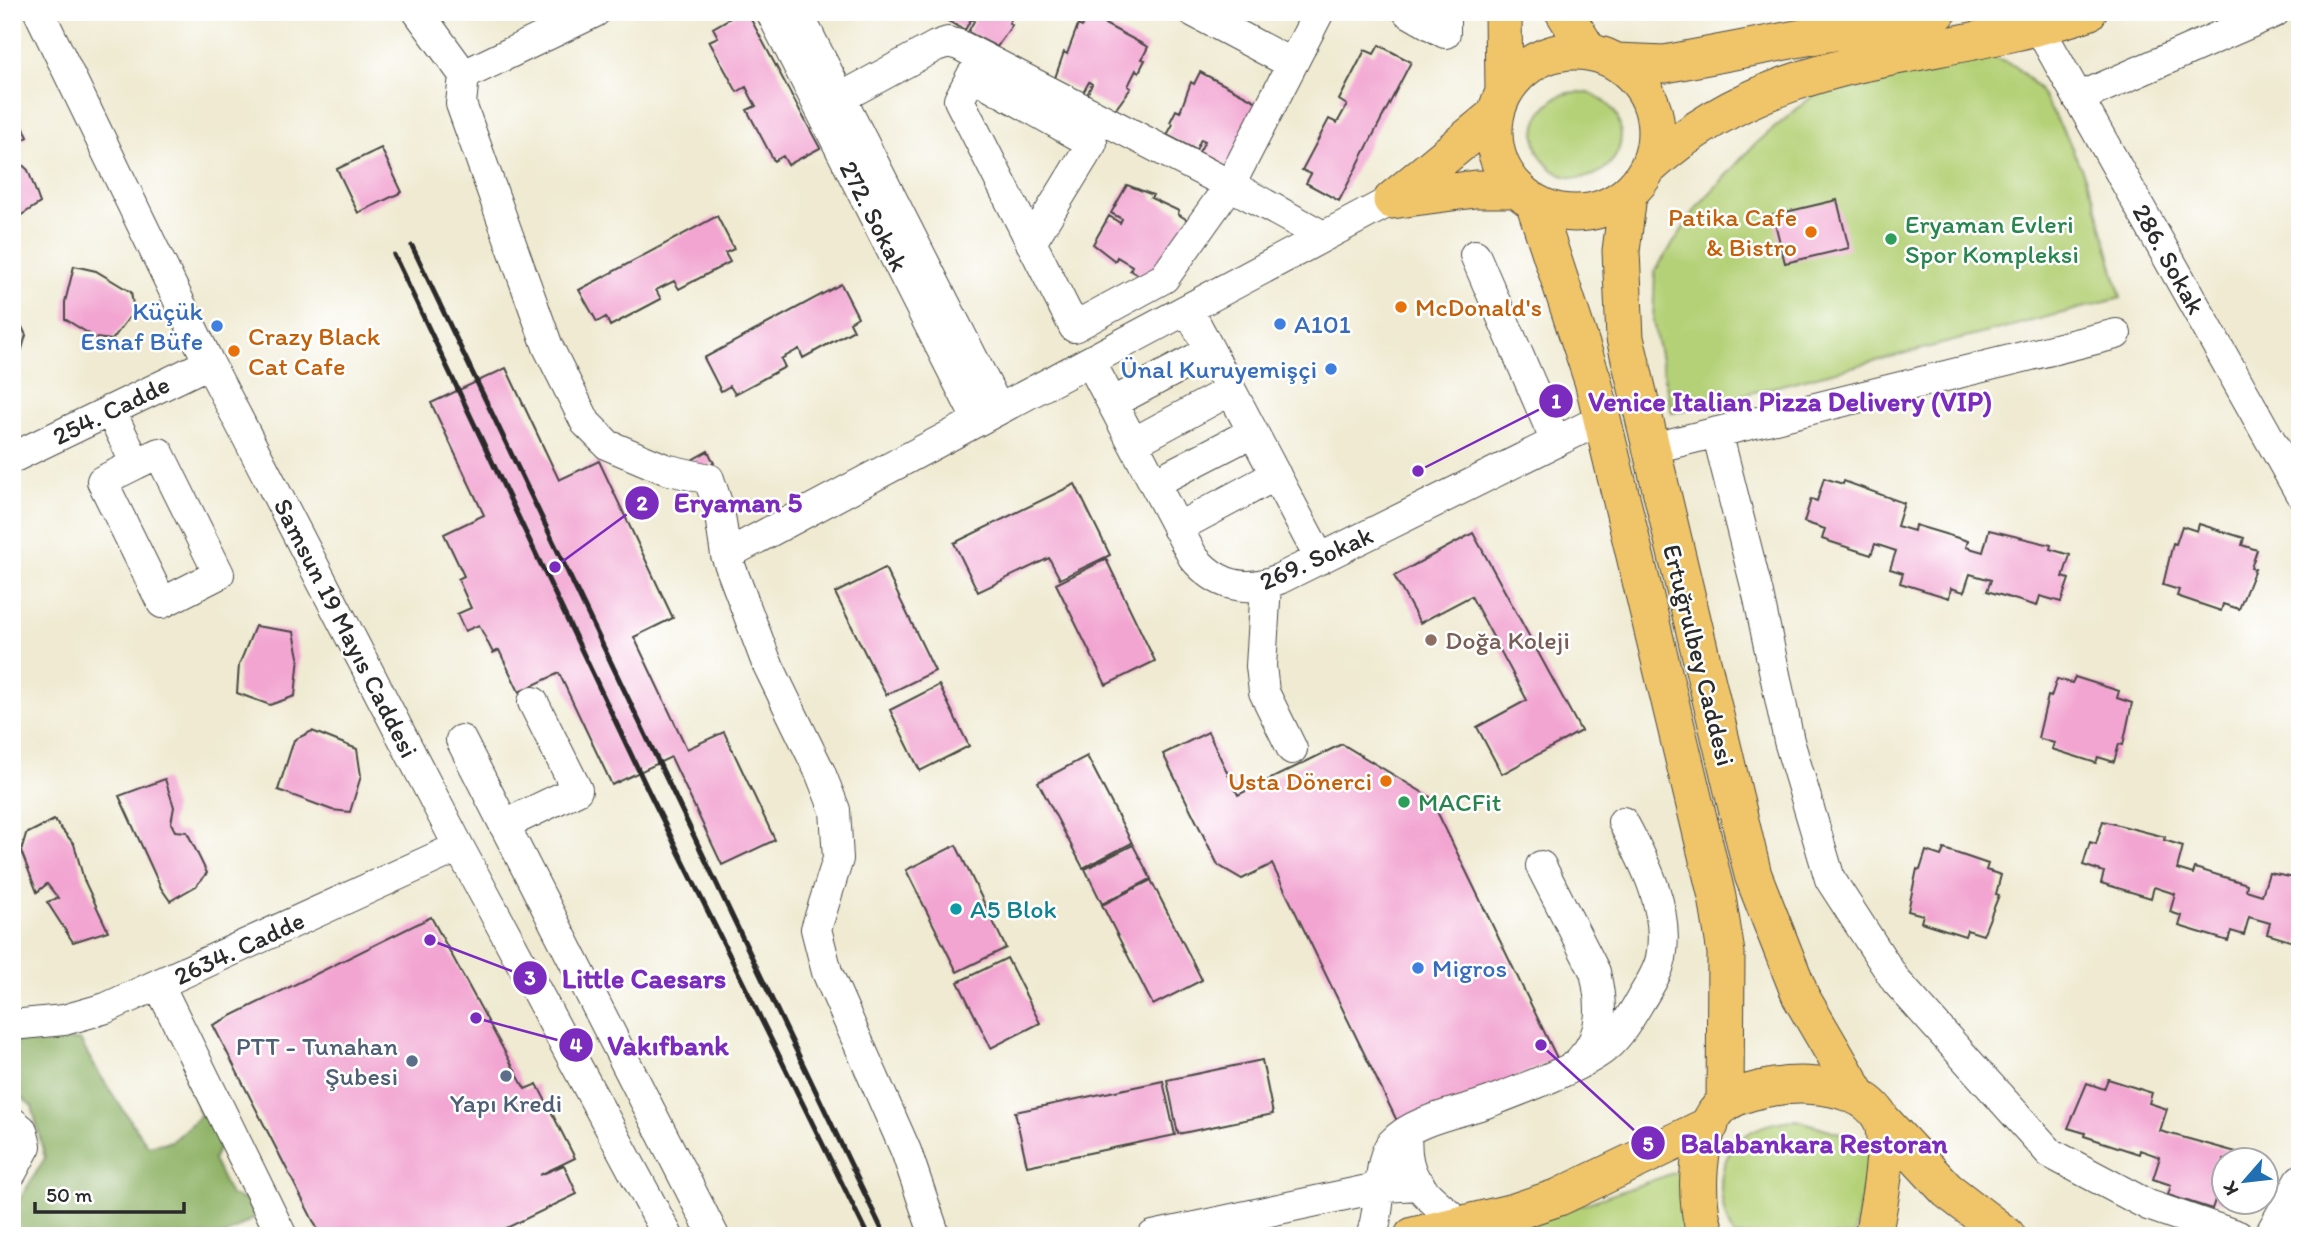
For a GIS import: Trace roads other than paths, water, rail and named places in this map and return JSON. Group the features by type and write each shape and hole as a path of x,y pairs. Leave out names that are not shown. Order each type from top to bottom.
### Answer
{"main road":[{"path":"1503,12 1500,103 1494,136 1498,157 1507,177 1526,196"},
{"path":"1564,12 1603,57 1635,76 1648,96 1656,119 1656,143 1650,166"},
{"path":"1392,200 1500,103 1519,72 1540,58 1564,51 1665,64 1839,22 1938,12"},
{"path":"1392,200 1475,189 1526,196 1563,213 1586,213 1608,207 1628,195 1650,166 1709,119 1763,92 1825,71 2038,26 2088,12"},
{"name":"Ertuğrulbey Caddesi","path":"1628,195 1621,251 1625,338 1753,875 1801,997 1869,1106"},
{"name":"Ertuğrulbey Caddesi","path":"1526,196 1594,381 1717,897 1726,953 1718,1114 1701,1153 1698,1184 1702,1225 1707,1236"},
{"path":"1413,1236 1559,1196 1767,1088 1803,1085 1869,1106 1948,1189 2007,1236"},
{"path":"1869,1106 1884,1142 1873,1236"}],"street":[{"name":"Samsun 19 Mayıs Caddesi","path":"39,12 209,363 459,847 667,1236"},
{"path":"418,12 464,75 461,104 548,347 586,423 608,445 665,469 709,479 719,509 726,555 766,661 820,772 835,810 838,859 816,929 827,972 906,1151 935,1236"},
{"path":"464,75 595,12"},
{"name":"272. Sokak","path":"771,12 831,104 988,414"},
{"name":"272. Sokak","path":"797,12 831,104"},
{"path":"1194,12 1292,64"},
{"path":"1031,243 1092,143 972,75 959,100 1031,243 1074,327 1164,278 1230,186 1319,12"},
{"path":"1408,12 1445,33 1445,12"},
{"path":"2078,98 2275,12"},
{"name":"286. Sokak","path":"2038,26 2300,493"},
{"path":"831,104 936,46 948,43 959,45 1323,236"},
{"path":"726,555 1392,200"},
{"path":"1475,255 1556,442"},
{"path":"1188,309 1320,559"},
{"path":"1650,449 2116,334"},
{"path":"1112,403 1210,351"},
{"name":"269. Sokak","path":"1090,361 1193,557 1205,572 1223,583 1248,588 1266,585 1602,419"},
{"name":"254. Cadde","path":"12,458 209,363"},
{"path":"1133,443 1231,390"},
{"path":"110,411 136,464"},
{"path":"1154,483 1253,432"},
{"path":"1717,432 1758,594 1790,741 1830,878 1889,971 2050,1153 2148,1205 2238,1236"},
{"path":"159,453 219,574 162,603 102,481 136,464 159,453"},
{"path":"1177,528 1276,475"},
{"path":"1266,585 1261,666 1264,692 1292,749"},
{"path":"504,825 577,790 533,702"},
{"path":"461,740 714,1236"},
{"path":"1371,1236 1382,1187 1385,1154 1391,1144 1407,1131 1490,1101 1576,1064 1604,1049 1628,1023 1661,959 1659,902 1623,822"},
{"name":"2634. Cadde","path":"12,1024 64,1020 106,1008 459,847"},
{"path":"1541,866 1595,972 1599,991 1602,1014 1596,1036 1576,1064"},
{"path":"159,985 282,1236"},
{"path":"12,1122 22,1130 26,1146 12,1172"},
{"path":"1407,1131 1405,1159 1419,1185 1462,1224"},
{"path":"2269,1236 2300,1180"},
{"path":"1153,1236 1382,1187 1419,1185"},
{"path":"651,1204 688,1186"}],"railway":[{"path":"412,246 885,1236"},
{"path":"394,255 648,790 868,1236"}],"place":[{"name":"Patika Cafe & Bistro","path":"1811,232"},
{"name":"Eryaman Evleri Spor Kompleksi","path":"1891,239"},
{"name":"McDonald's","path":"1401,307"},
{"name":"A101","path":"1280,324"},
{"name":"Küçük Esnaf Büfe","path":"217,326"},
{"name":"Crazy Black Cat Cafe","path":"234,351"},
{"name":"Ünal Kuruyemişçi","path":"1331,369"},
{"name":"Venice Italian Pizza Delivery (VIP)","path":"1418,471"},
{"name":"Eryaman 5","path":"555,567"},
{"name":"Doğa Koleji","path":"1431,640"},
{"name":"Usta Dönerci","path":"1386,781"},
{"name":"MACFit","path":"1404,802"},
{"name":"A5 Blok","path":"956,909"},
{"name":"Little Caesars","path":"430,940"},
{"name":"Migros","path":"1418,968"},
{"name":"Vakıfbank","path":"476,1018"},
{"name":"Balabankara Restoran","path":"1541,1045"},
{"name":"PTT - Tunahan Şubesi","path":"412,1061"},
{"name":"Yapı Kredi","path":"506,1076"}]}
